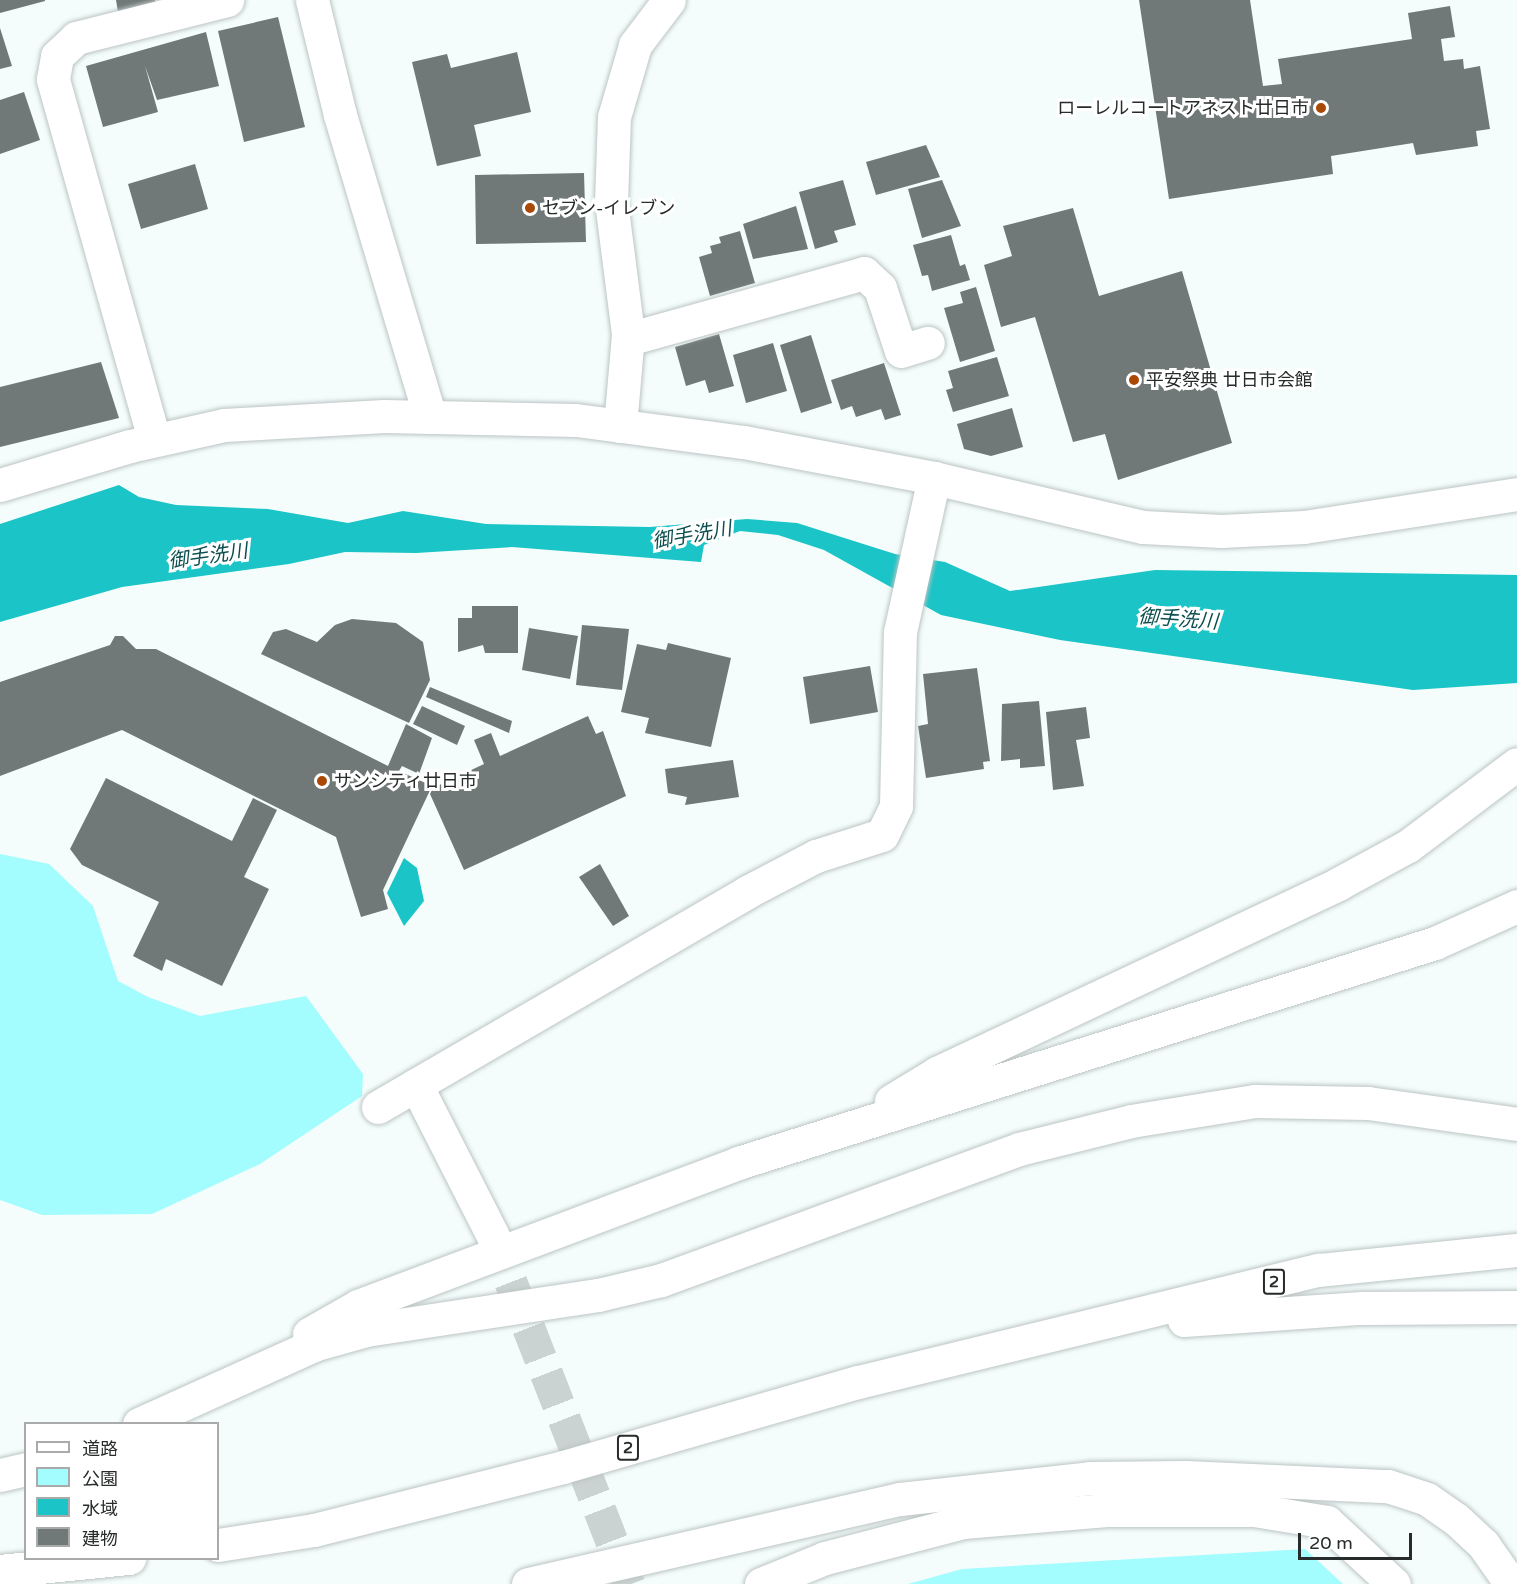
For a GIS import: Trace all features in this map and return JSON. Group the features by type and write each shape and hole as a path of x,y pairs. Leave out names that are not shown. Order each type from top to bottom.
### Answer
{"main road":[{"path":"154,439 53,79 57,56 76,38 227,0"},
{"path":"312,0 340,115 430,417"},
{"path":"620,426 628,339 611,202 614,117 635,45 669,0"},
{"path":"628,339 864,273 880,288 901,351 928,343"},
{"path":"0,485 154,439 272,420 430,417 576,420 744,442 931,491 1143,527 1221,531 1304,527 1517,494"},
{"path":"378,1107 747,892 816,856 882,835 896,806 900,632 931,491"},
{"path":"849,1126 937,1073 1408,846 1517,764"},
{"path":"268,1363 358,1306 711,1173 849,1126 1435,943 1517,906"},
{"path":"416,1085 493,1236"},
{"path":"143,1422 268,1363 366,1330 598,1295 661,1280 1019,1149 1131,1121 1255,1101 1368,1102 1517,1124"},
{"name":"2","path":"219,1545 314,1530 563,1467 858,1382 1036,1341 1319,1270 1517,1250"},
{"path":"1036,1341 1164,1321 1362,1308 1517,1307"},
{"path":"0,1475 24,1469"},
{"path":"528,1584 900,1499 1090,1478 1186,1477 1388,1486 1426,1499 1456,1519 1483,1544 1511,1584"},
{"path":"761,1584 825,1558 963,1522 1107,1510 1254,1510 1327,1522 1394,1584"},
{"path":"0,1571 109,1560"}],"green space":[{"path":"0,854 49,864 93,906 118,981 148,997 200,1016 306,996 363,1074 362,1096 260,1164 152,1214 42,1215 0,1200"},
{"path":"1305,1549 1343,1584 908,1584 962,1569"}],"water":[{"name":"御手洗川","path":"119,485 139,497 176,505 268,509 348,523 403,511 486,524 650,527 747,519 797,523 895,554 945,562 1010,591 1155,570 1517,575 1517,683 1413,690 1060,640 941,615 824,550 778,535 740,531 704,545 701,562 512,547 416,553 345,552 289,564 122,587 0,622 0,524"},
{"path":"404,858 417,868 424,901 404,926 387,893"}],"building":[{"path":"0,0 45,0 45,1 0,13"},
{"path":"116,0 155,0 156,4 118,12"},
{"name":"ローレルコートアネスト廿日市","path":"1139,0 1250,0 1263,86 1282,84 1278,59 1412,39 1408,13 1450,6 1455,37 1441,39 1444,61 1463,59 1464,69 1480,66 1490,129 1476,131 1478,146 1416,155 1413,143 1331,156 1333,174 1169,199"},
{"path":"278,17 305,127 244,142 218,31"},
{"path":"0,28 12,66 0,69"},
{"path":"206,32 219,86 157,100 145,66 158,112 103,127 86,66"},
{"path":"517,52 531,112 474,125 481,156 437,166 412,62 447,54 451,68"},
{"path":"24,92 40,140 0,154 0,100"},
{"path":"926,145 940,177 876,195 866,162"},
{"path":"195,164 208,209 141,229 128,184"},
{"name":"セブン-イレブン","path":"584,173 586,242 476,244 475,175"},
{"path":"843,180 856,225 834,231 838,242 815,249 799,192"},
{"path":"942,180 961,226 922,238 908,189"},
{"path":"796,206 808,249 753,259 743,224"},
{"name":"平安祭典 廿日市会館","path":"1073,208 1099,296 1182,271 1232,443 1118,480 1105,434 1073,442 1035,317 1001,327 984,265 1012,256 1003,226"},
{"path":"740,231 755,283 710,296 699,257 712,253 710,246 721,243 719,237"},
{"path":"951,235 960,266 965,264 970,280 932,291 928,275 922,276 913,245"},
{"path":"976,287 995,351 960,362 944,308 963,303 960,292"},
{"path":"719,334 734,386 709,393 705,380 686,386 675,347"},
{"path":"811,335 832,403 801,413 780,345"},
{"path":"773,343 787,391 746,403 733,355"},
{"path":"997,357 1009,396 953,412 946,390 953,388 948,371"},
{"path":"101,362 119,418 0,447 0,387"},
{"path":"884,363 901,415 885,420 881,409 856,417 852,406 841,410 831,380"},
{"path":"1012,408 1023,447 991,456 964,449 957,424"},
{"path":"472,606 518,606 518,653 485,653 483,645 458,652 458,618 472,618"},
{"path":"352,619 396,623 423,642 430,680 409,723 261,654 273,632 286,629 317,642 335,625"},
{"path":"582,625 629,629 622,690 576,685"},
{"path":"529,628 578,636 570,679 522,670"},
{"name":"サンシティ廿日市","path":"115,636 123,636 136,649 156,649 388,766 406,724 432,738 419,774 402,766 399,771 432,786 383,890 388,909 361,917 336,837 122,730 0,776 0,682 110,645"},
{"path":"668,643 731,658 711,747 645,733 649,718 621,712 637,644 666,650"},
{"path":"870,666 878,712 810,724 803,677"},
{"path":"977,668 990,761 983,762 984,769 926,778 918,726 928,724 923,674"},
{"path":"430,687 512,721 509,733 426,697"},
{"path":"1039,701 1045,766 1020,768 1020,759 1001,761 1002,704"},
{"path":"422,706 465,726 457,745 413,724"},
{"path":"1086,707 1090,738 1076,740 1084,786 1053,790 1046,712"},
{"path":"588,716 596,734 603,731 626,796 464,870 430,794 433,788 484,764 474,740 491,733 500,756"},
{"path":"733,760 739,797 685,805 687,797 668,793 665,769"},
{"path":"106,778 232,841 253,798 277,810 244,877 269,889 222,986 166,959 162,971 133,956 159,902 82,865 70,849"},
{"path":"600,864 629,916 613,926 579,877"}],"tunnel":[{"path":"493,1236 629,1584"}],"place":[{"name":"ローレルコートアネスト廿日市","path":"1321,108"},
{"name":"セブン-イレブン","path":"530,208"},
{"name":"平安祭典 廿日市会館","path":"1134,380"},
{"name":"サンシティ廿日市","path":"322,781"}]}
